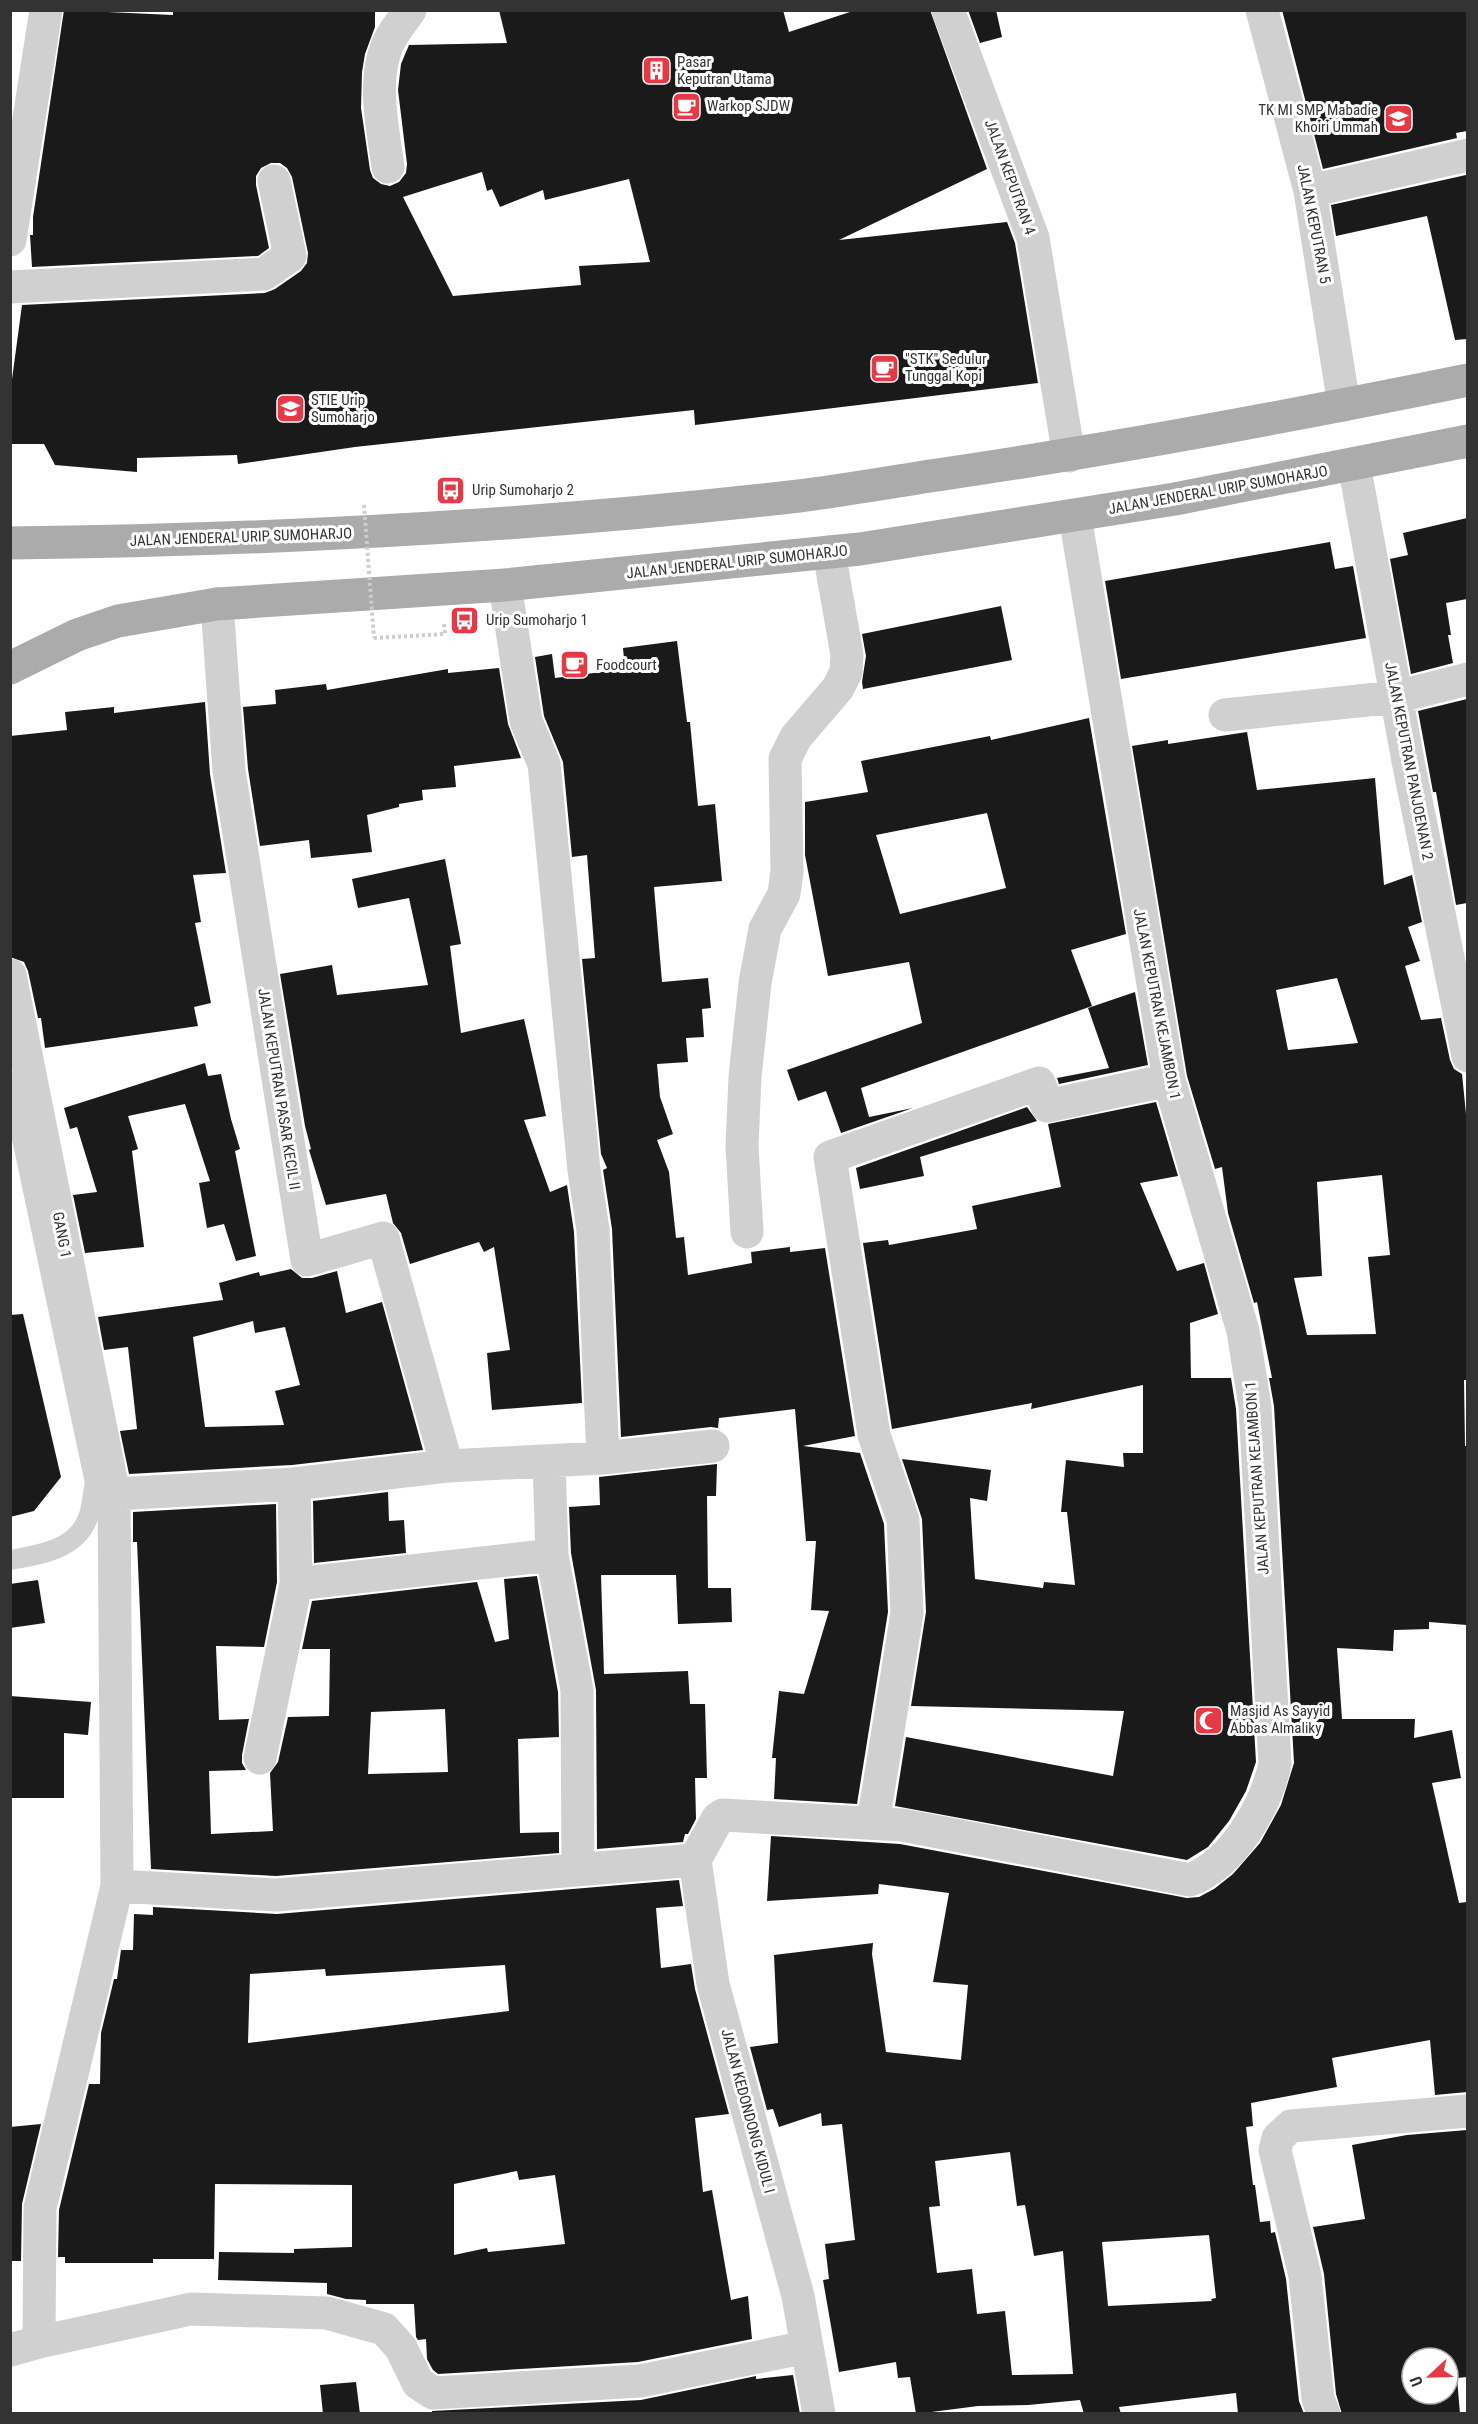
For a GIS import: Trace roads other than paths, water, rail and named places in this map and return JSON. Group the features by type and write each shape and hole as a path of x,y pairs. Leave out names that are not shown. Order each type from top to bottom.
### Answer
{"main road":[{"name":"JALAN JENDERAL URIP SUMOHARJO","path":"10,543 110,542 386,532 591,518 802,495 1069,456 1241,426 1467,380"},
{"name":"JALAN JENDERAL URIP SUMOHARJO","path":"10,668 77,635 118,621 217,604 505,585 883,546 1075,516 1467,441"}],"street":[{"path":"10,240 46,10"},
{"path":"388,166 381,115 381,75 387,46 410,10"},
{"name":"JALAN KEPUTRAN 4","path":"948,10 1033,238 1069,456"},
{"name":"JALAN KEPUTRAN 5","path":"1262,10 1310,191 1344,405"},
{"path":"1310,191 1467,155"},
{"path":"10,287 264,274 290,256 274,181"},
{"name":"JALAN KEPUTRAN PANJOENAN 2","path":"1353,464 1396,697 1467,1056"},
{"name":"JALAN KEPUTRAN KEJAMBON 1","path":"695,1860 718,1818 738,1816 902,1826 1190,1880 1214,1868 1246,1831 1269,1789 1275,1764 1255,1407 1243,1331 1169,1080 1075,516"},
{"path":"747,1232 742,1146 745,1077 755,983 765,929 783,894 787,871 785,759 796,737 838,688 846,672 847,655 829,552"},
{"path":"505,585 526,721 544,764 584,1170 593,1230 603,1458"},
{"name":"JALAN KEPUTRAN PASAR KECIL II","path":"217,604 229,771 307,1260 382,1238 447,1466"},
{"path":"1225,715 1396,697 1467,679"},
{"name":"GANG 1","path":"10,975 114,1494 117,1886 40,2208 25,2346"},
{"path":"873,1823 907,1613 903,1520 874,1435 830,1157 1039,1083 1047,1106 1169,1080"},
{"path":"114,1494 294,1484 447,1466 603,1458 713,1446"},
{"path":"549,1461 552,1555 577,1690 578,1869"},
{"path":"261,1758 296,1584 294,1484"},
{"path":"296,1584 552,1555"},
{"path":"117,1886 276,1895 695,1860"},
{"name":"JALAN KEDONDONG KIDUL I","path":"695,1860 713,1984 798,2296 819,2414"},
{"path":"1324,2414 1318,2398 1305,2276 1275,2150 1278,2138 1291,2126 1467,2111"},
{"path":"25,2346 191,2309 327,2313 384,2329 401,2348 418,2383 433,2393 640,2381 807,2347"}],"lane":[{"path":"10,1082 95,1483 87,1521 72,1540 50,1553 10,1560"}],"place":[{"name":"Pasar Keputran Utama","path":"656,71"},
{"name":"Warkop SJDW","path":"686,106"},
{"name":"TK MI SMP Mabadie Khoiri Ummah","path":"1399,119"},
{"name":"\"STK\" Sedulur Tunggal Kopi","path":"884,368"},
{"name":"STIE Urip Sumoharjo","path":"290,409"},
{"name":"Urip Sumoharjo 2","path":"451,490"},
{"name":"Urip Sumoharjo 1","path":"465,620"},
{"name":"Foodcourt","path":"575,665"},
{"name":"Masjid As Sayyid Abbas Almaliky","path":"1209,1720"}]}
